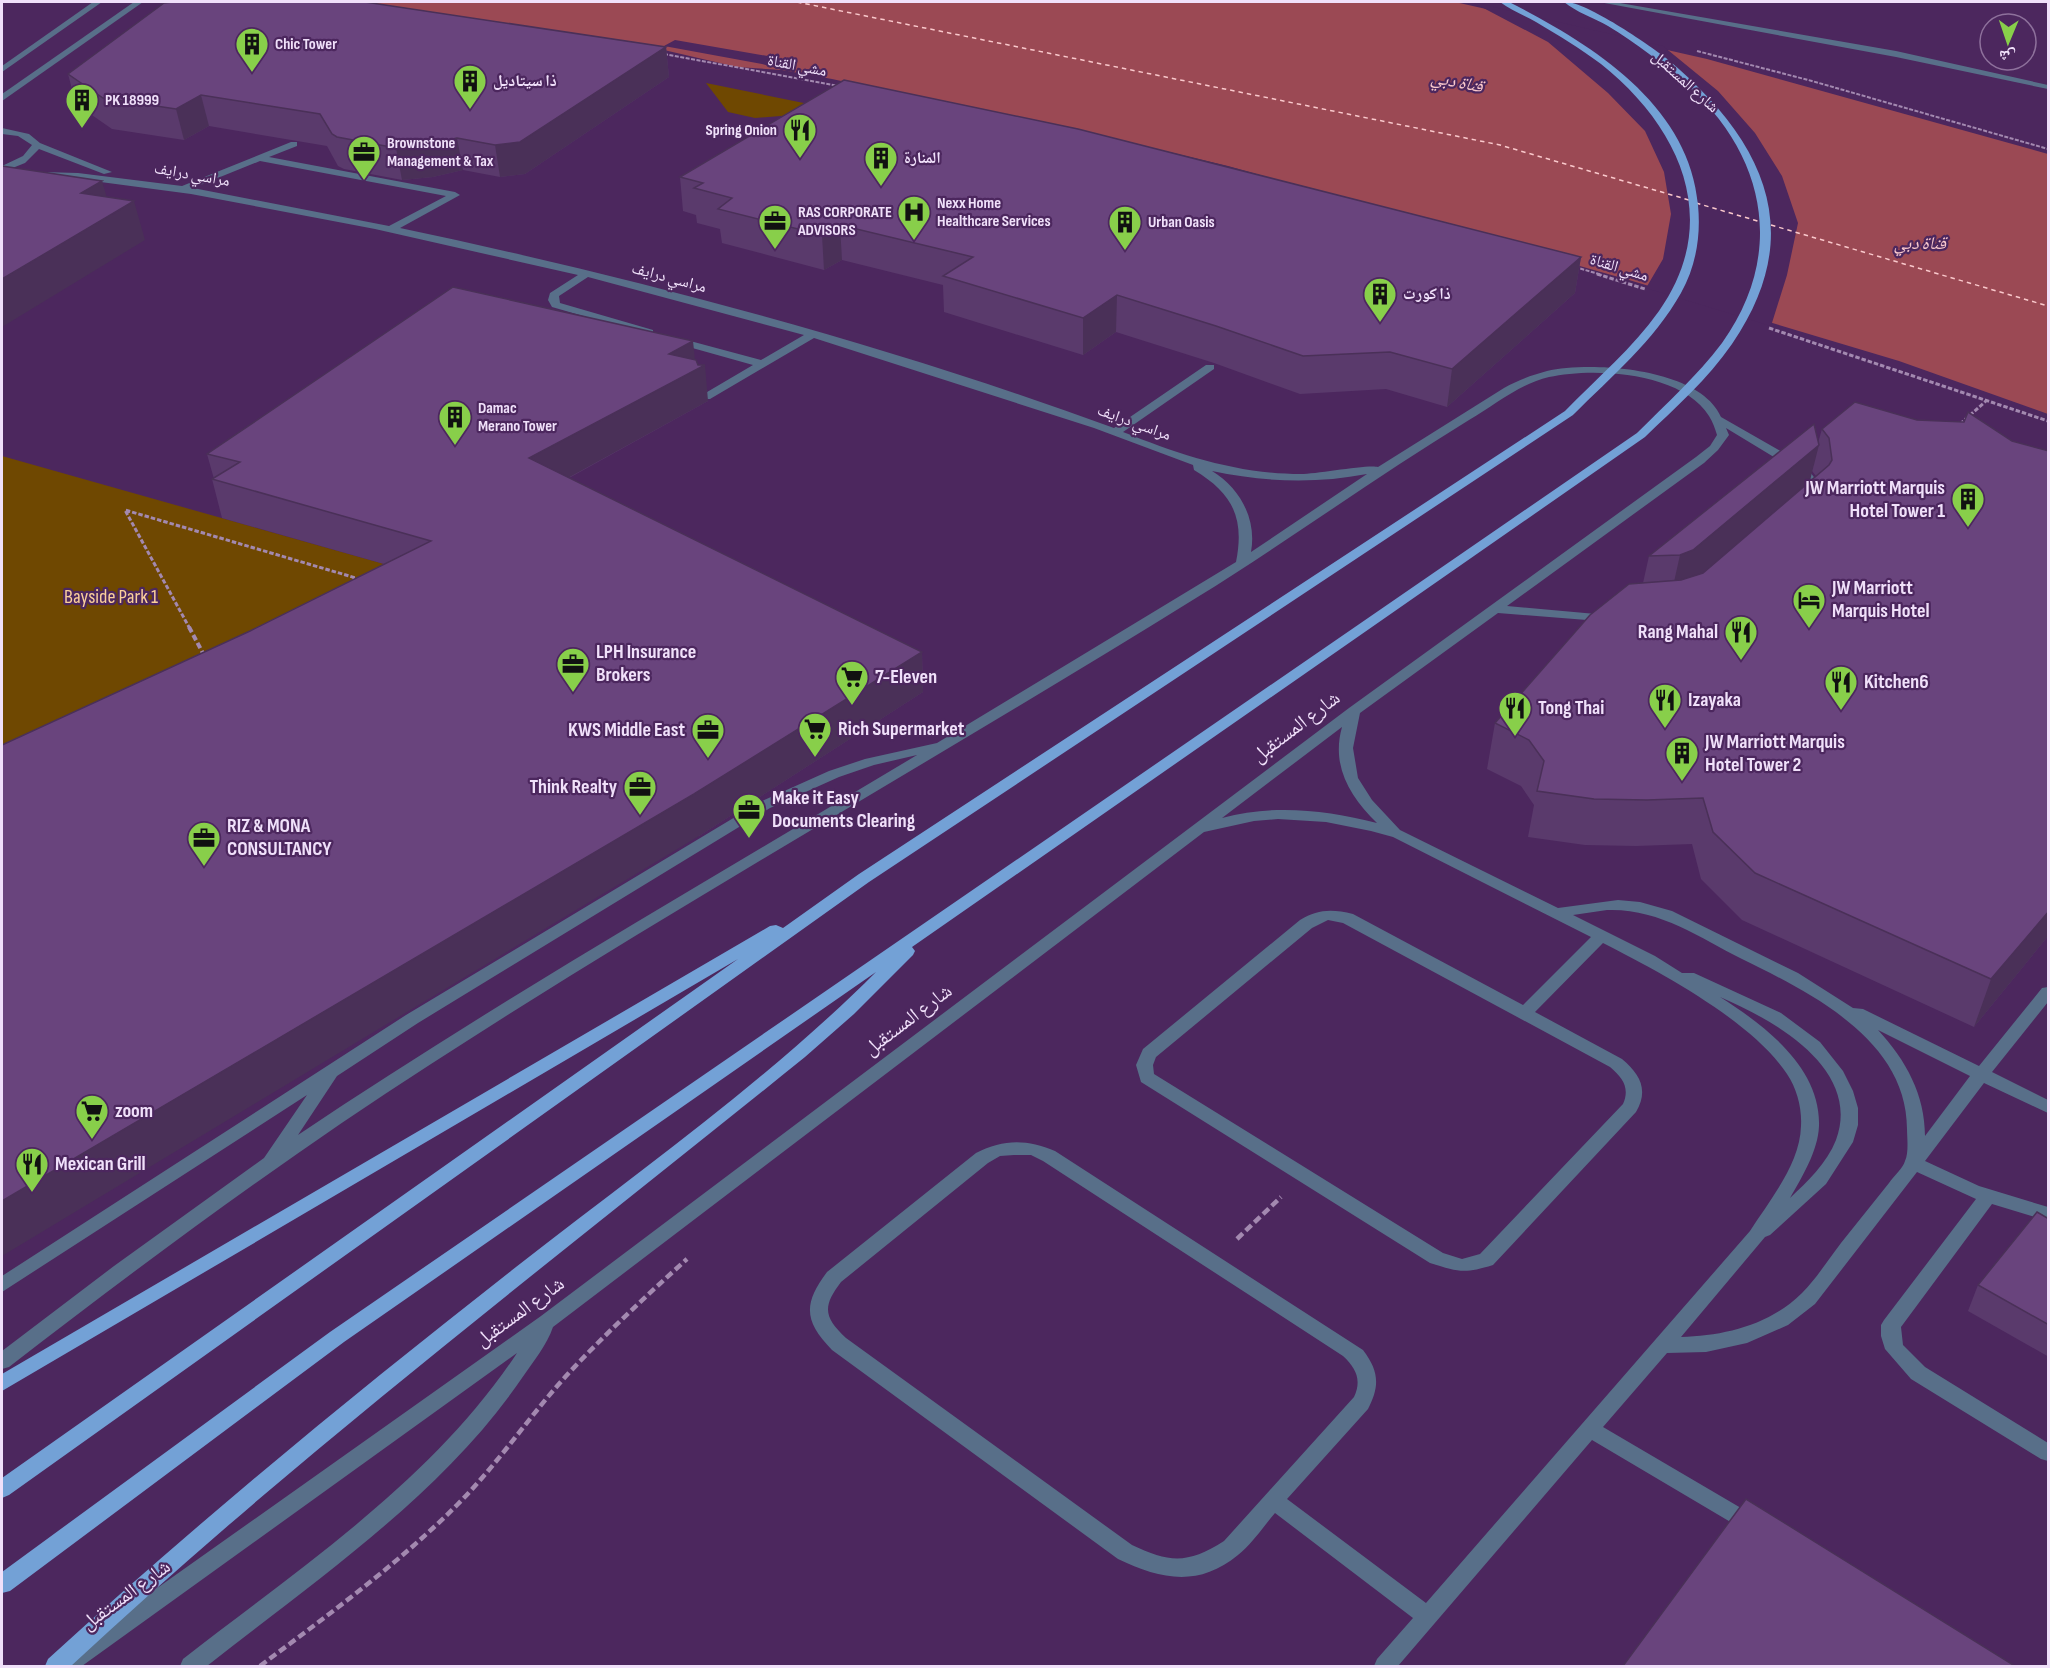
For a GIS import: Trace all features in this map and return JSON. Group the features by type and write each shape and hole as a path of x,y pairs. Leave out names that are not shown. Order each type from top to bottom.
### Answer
{"main road":[{"name":"شارع المستقبل","path":"2,1489 864,878 1569,413 1633,351 1658,321 1676,292 1688,265 1694,237 1695,211 1692,185 1684,160 1672,136 1636,91 1588,50 1504,2"},
{"name":"شارع المستقبل","path":"2,1584 337,1337 1641,435 1691,388 1713,363 1749,308 1761,278 1766,248 1767,219 1762,191 1753,164 1739,139 1700,90 1647,47 1568,2"},
{"path":"2,1383 864,878"},
{"path":"56,1666 200,1534 286,1462 799,1053 848,1010 932,926"}],"street":[{"path":"2,70 98,2"},
{"path":"2,98 139,2"},
{"path":"1603,2 1937,62 2048,87"},
{"path":"1643,2 1730,23"},
{"name":"مراسي درايف","path":"2,131 23,134 32,139 36,145 133,181"},
{"path":"181,190 294,144"},
{"path":"2,172 33,153 36,145"},
{"path":"258,158 455,195 391,229"},
{"name":"مراسي درايف","path":"2,172 61,174 133,181 391,229 678,296 812,334 1115,432 1182,459 1207,472 1226,488 1239,505 1246,524 1248,544 1242,563"},
{"path":"586,274 554,295 553,300 556,305 761,364"},
{"path":"706,397 812,334"},
{"path":"1115,432 1209,367"},
{"path":"2,1361 267,1167 486,1021 1242,563 1384,466 1527,381 1555,372 1598,370 1625,372 1661,380 1699,398 1712,408 1720,420 1801,468 1810,480 1813,491 1813,502 1804,510"},
{"name":"شارع المستقبل","path":"65,1666 548,1321 1354,711 1700,460 1714,448 1723,435 1720,420"},
{"name":"مراسي درايف","path":"1182,459 1238,473 1299,478 1330,476 1384,466"},
{"path":"1497,609 1621,620"},
{"path":"1354,711 1345,734 1344,759 1353,785 1371,810 1398,834"},
{"path":"2,1285 412,1019 765,805 798,789 861,765 946,744"},
{"path":"1192,834 1223,822 1256,816 1292,814 1328,816 1364,823 1398,834 1641,957 1739,999 1786,1023 1824,1056 1844,1090 1849,1108 1850,1125 1845,1142 1833,1161 1792,1208 1756,1236"},
{"path":"1554,914 1602,905 1621,905 1659,912 1795,978 1836,1003 2049,1107"},
{"path":"1328,915 1347,918 1616,1063 1633,1080 1636,1090 1635,1100 1486,1260 1462,1266 1443,1260 1303,1175 1155,1085 1147,1078 1144,1069 1149,1053 1312,920 1328,915"},
{"path":"1524,1014 1600,937"},
{"path":"1385,1666 1756,1236 1783,1192 1802,1154 1810,1127 1810,1111 1799,1077 1788,1061 1761,1035 1641,957"},
{"path":"1663,1345 1706,1344 1747,1335 1781,1320 1808,1299 1982,1073 2049,992"},
{"path":"1836,1003 1870,1032 1896,1065 1912,1100 1916,1135 1914,1163"},
{"path":"267,1167 334,1069"},
{"path":"1033,1149 1049,1156 1213,1262 1350,1350 1367,1370 1370,1382 1367,1394 1361,1403 1231,1548 1208,1564 1180,1570 1151,1565 1125,1552 839,1344 824,1330 818,1312 821,1293 834,1277 982,1158 997,1150 1033,1149"},
{"path":"1914,1163 1988,1196 2049,1214"},
{"path":"1988,1196 1891,1325 1891,1336 1895,1349 1918,1373 2049,1453"},
{"path":"191,1666 380,1515 433,1468 479,1420 518,1370 548,1321"},
{"path":"1590,1429 1765,1533"},
{"path":"1274,1501 1428,1617"}],"path":[{"path":"1696,51 1834,87 2049,149"},
{"name":"مشي القناة","path":"657,53 845,87"},
{"name":"مشي القناة","path":"1566,264 1652,291"},
{"path":"1761,326 2049,421"},
{"path":"1954,429 1986,400"},
{"path":"216,654 206,659 125,510 356,578 346,584"},
{"path":"1213,1262 1303,1175"},
{"path":"260,1666 396,1560 457,1505 507,1450 564,1378 625,1314 689,1257"}],"green space":[{"path":"706,83 843,111 755,118 728,112"},
{"name":"Bayside Park 1","path":"2,456 402,569 2,769"}],"water":[{"name":"قناة دبي","path":"339,2 1455,2 1707,59 2048,154 2048,414 1899,361 1629,280 1228,166 1110,138 832,79 782,70 737,67 651,47"}],"pier":[{"path":"1472,2 1663,46 1718,91 1755,133 1782,176 1798,223 1787,275 1771,326 1646,288 1663,259 1671,214 1664,172 1645,131 1608,93 1548,42"},
{"path":"675,40 779,58 791,72 762,64 664,46"}],"building":[{"path":"365,2 666,47 520,142 495,145 457,138 427,145 396,148 337,137 332,134 320,114 201,95 176,109 103,98 68,74 164,3"},
{"path":"844,80 1078,129 1581,257 1452,369 1390,352 1303,356 1117,295 1083,318 943,276 973,257 840,225 822,235 718,209 732,198 694,188 703,183 680,177"},
{"path":"2,166 102,181 81,193 134,201 2,279"},
{"path":"453,287 693,341 669,354 696,360 698,365 705,365 529,458 922,652 694,794 2,1201 2,745 250,631 431,541 212,479 240,462 207,454"},
{"path":"1855,402 1917,420 1964,422 1968,412 2012,441 2049,451 2049,911 1991,979 1755,873 1713,832 1703,798 1594,799 1537,791 1544,761 1529,740 1495,723 1590,615 1629,584 1681,580 1703,573 1829,465 1832,460 1829,438 1822,429"},
{"path":"1814,424 1819,445 1693,550 1680,555 1649,556"},
{"path":"2037,1212 2049,1219 2049,1325 1978,1285"},
{"path":"1746,1499 2015,1666 1623,1666"}],"ferry route":[{"path":"797,2 1500,145 1689,200"},
{"path":"1696,203 1761,222"},
{"path":"1771,225 2048,306"}],"place":[{"name":"Chic Tower","path":"252,73"},
{"name":"ذا سيتاديل","path":"470,110"},
{"name":"PK 18999","path":"82,129"},
{"name":"Spring Onion","path":"800,159"},
{"name":"Brownstone Management & Tax","path":"364,181"},
{"name":"المنارة","path":"881,187"},
{"name":"Nexx Home Healthcare Services","path":"914,241"},
{"name":"RAS CORPORATE ADVISORS","path":"775,250"},
{"name":"Urban Oasis","path":"1125,251"},
{"name":"ذا كورت","path":"1380,323"},
{"name":"Damac Merano Tower","path":"455,446"},
{"name":"JW Marriott Marquis Hotel Tower 1","path":"1968,528"},
{"name":"JW Marriott Marquis Hotel","path":"1809,629"},
{"name":"Rang Mahal","path":"1741,661"},
{"name":"LPH Insurance Brokers","path":"573,693"},
{"name":"7-Eleven","path":"852,706"},
{"name":"Kitchen6","path":"1841,711"},
{"name":"Izayaka","path":"1665,729"},
{"name":"Tong Thai","path":"1515,737"},
{"name":"Rich Supermarket","path":"815,758"},
{"name":"KWS Middle East","path":"708,759"},
{"name":"JW Marriott Marquis Hotel Tower 2","path":"1682,782"},
{"name":"Think Realty","path":"640,816"},
{"name":"Make it Easy Documents Clearing","path":"749,839"},
{"name":"RIZ & MONA CONSULTANCY","path":"204,867"},
{"name":"zoom","path":"92,1140"},
{"name":"Mexican Grill","path":"32,1193"}]}
